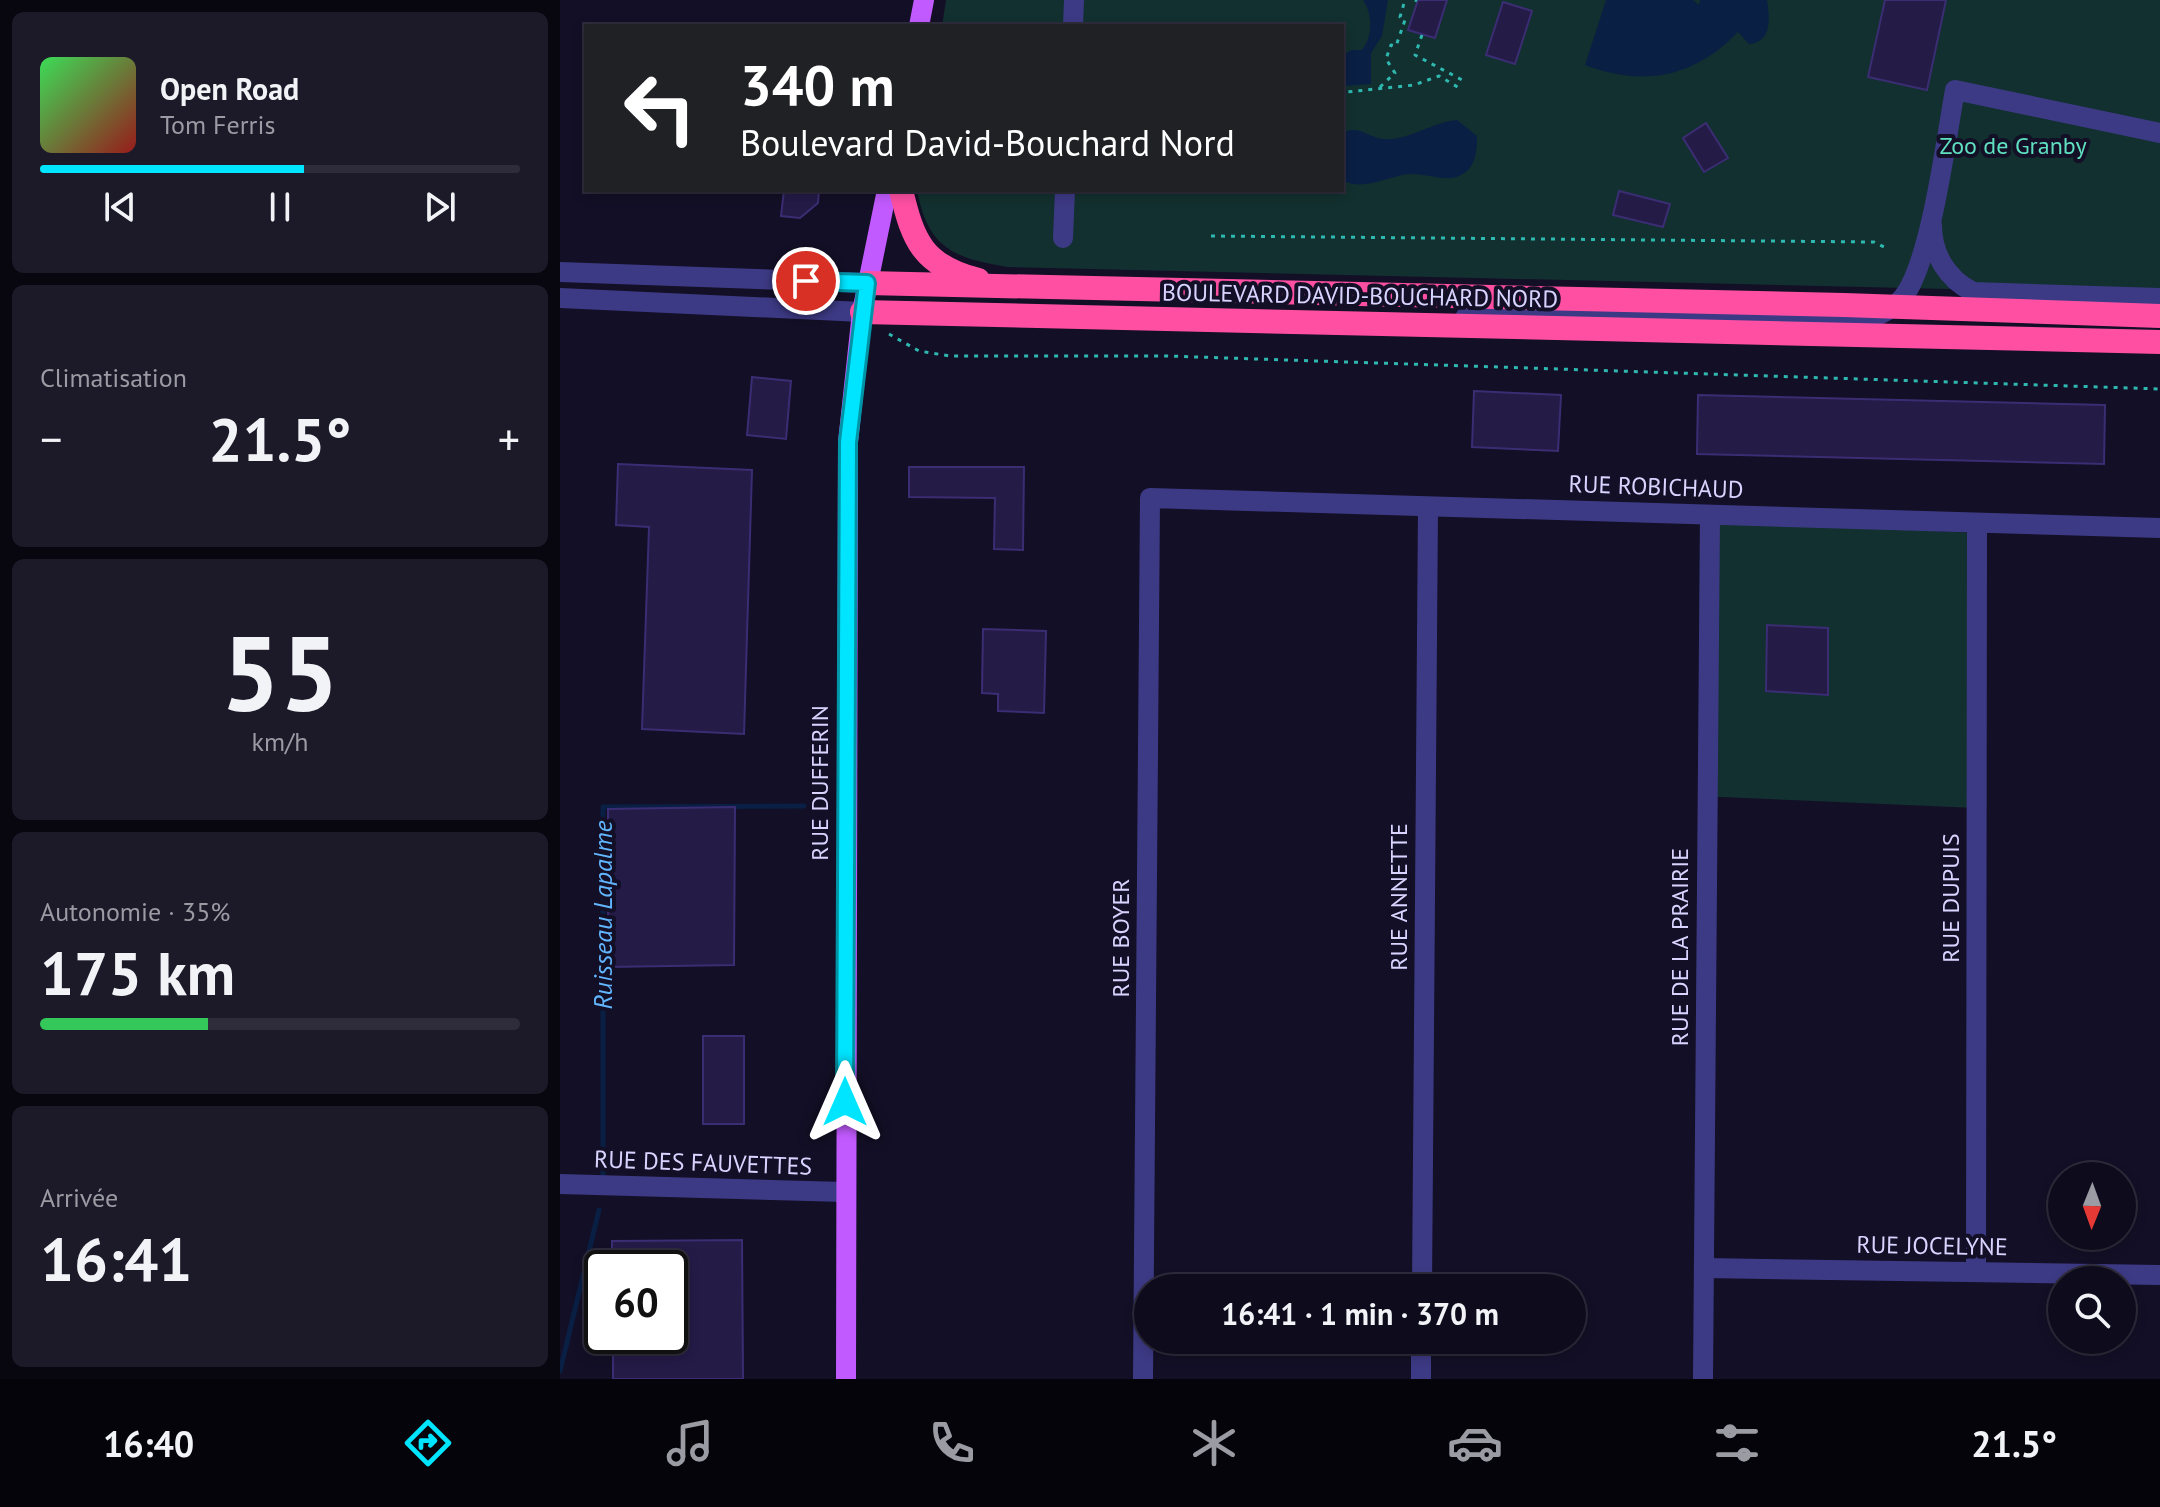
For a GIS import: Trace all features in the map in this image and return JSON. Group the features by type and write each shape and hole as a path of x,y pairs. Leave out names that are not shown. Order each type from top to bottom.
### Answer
{"highway":[{"path":"901,192 911,233 928,256 963,276 1007,287"},
{"name":"BOULEVARD DAVID-BOUCHARD NORD","path":"867,283 2160,316"},
{"name":"BOULEVARD DAVID-BOUCHARD NORD","path":"862,312 2160,342"}],"main road":[{"path":"919,24 924,0"},
{"name":"RUE DUFFERIN","path":"846,1379 848,442 862,312 887,192"}],"street":[{"path":"1073,24 1074,0"},
{"path":"1342,323 1507,313 1868,320 1892,308 1911,284 1932,213 1955,90 2160,133"},
{"path":"1063,238 1065,192"},
{"path":"1932,213 1933,243 1940,261 1962,286 1973,292 2160,298"},
{"name":"BOULEVARD DAVID-BOUCHARD NORD","path":"560,272 867,283"},
{"name":"BOULEVARD DAVID-BOUCHARD NORD","path":"560,298 862,312"},
{"name":"RUE ROBICHAUD","path":"1150,498 2160,528"},
{"name":"RUE BOYER","path":"1143,1379 1150,498"},
{"name":"RUE ANNETTE","path":"1422,1274 1428,507"},
{"name":"RUE DE LA PRAIRIE","path":"1703,1379 1710,515"},
{"name":"RUE DUPUIS","path":"1976,1272 1977,523"},
{"name":"RUE DES FAUVETTES","path":"560,1184 845,1192"},
{"name":"RUE JOCELYNE","path":"1704,1268 2160,1275"},
{"path":"1421,1354 1421,1379"}],"path":[{"path":"1376,89 1395,73 1386,59 1391,45 1396,46 1405,20 1400,17 1405,0"},
{"path":"1422,35 1415,55 1466,82"},
{"path":"1344,96 1347,92 1414,85 1439,76 1461,89"},
{"path":"1211,236 1874,242 1884,247"},
{"path":"888,333 919,351 950,356 1167,356 2160,389"}],"green space":[{"name":"Zoo de Granby","path":"946,0 2160,0 2160,294 1008,267 989,264 958,254 936,238 928,226 918,192 1344,192 1344,24 942,24"},
{"path":"1700,521 1978,533 1976,808 1699,796"}],"water":[{"path":"1363,0 1388,0 1382,36 1371,53 1371,84 1344,86 1344,54 1362,50 1366,44 1370,32 1369,12"},
{"path":"1606,0 1693,0 1699,5 1700,0 1767,0 1768,28 1762,39 1749,44 1738,32 1704,60 1686,68 1667,74 1627,76 1585,65"},
{"path":"1457,120 1477,136 1473,164 1461,175 1449,178 1410,174 1359,184 1344,181 1344,132 1353,130 1393,139"}],"building":[{"path":"1418,0 1447,0 1435,38 1408,30"},
{"path":"1885,0 1946,0 1927,90 1868,77"},
{"path":"1503,2 1532,11 1515,64 1486,55"},
{"path":"1706,123 1728,158 1704,172 1683,138"},
{"path":"1619,191 1670,204 1663,227 1613,215"},
{"path":"784,192 819,192 818,203 800,218 781,216"},
{"path":"752,377 791,381 786,439 747,435"},
{"path":"1474,391 1561,395 1558,451 1472,447"},
{"path":"1698,395 2105,405 2104,464 1697,454"},
{"path":"618,464 752,470 744,734 642,729 649,527 616,525"},
{"path":"909,467 1024,467 1023,550 994,549 995,498 909,497"},
{"path":"1767,625 1828,628 1828,695 1766,691"},
{"path":"983,629 1046,631 1044,713 998,711 998,694 982,693"},
{"path":"735,807 734,965 608,967 608,809"},
{"path":"703,1036 744,1036 744,1124 703,1124"},
{"path":"742,1240 743,1379 613,1379 613,1354 688,1354 688,1250 612,1250 612,1241"}],"waterway":[{"name":"Ruisseau Lapalme","path":"603,1176 603,807 804,806"},
{"name":"Ruisseau Lapalme","path":"560,1371 599,1210"}],"route":[{"path":"806,281 867,283 848,442 845,1102"}]}
